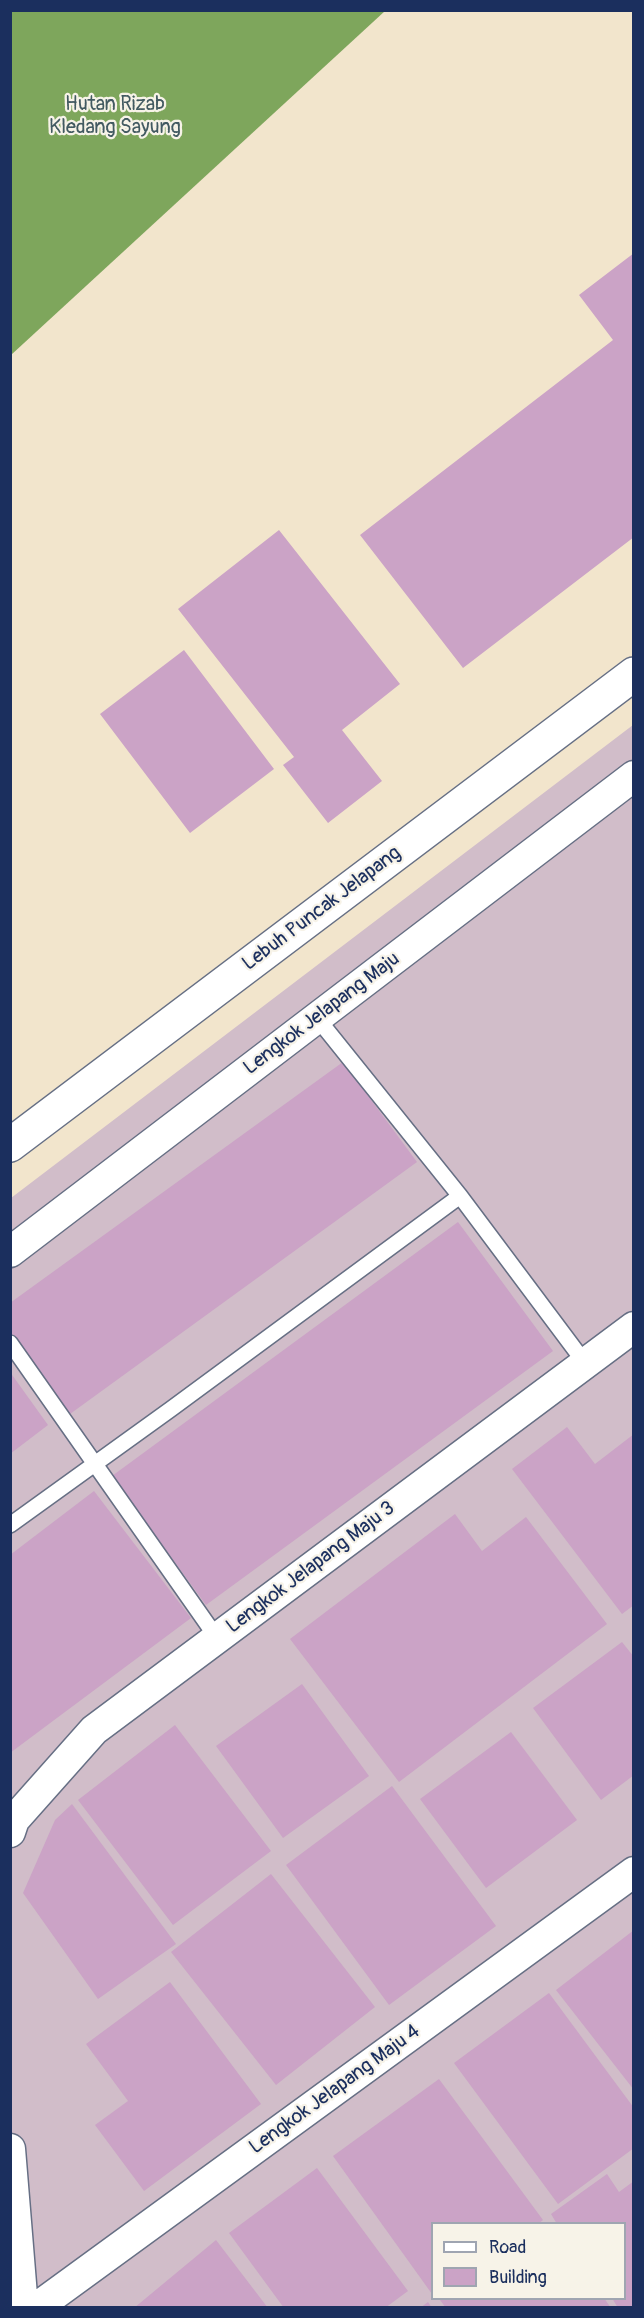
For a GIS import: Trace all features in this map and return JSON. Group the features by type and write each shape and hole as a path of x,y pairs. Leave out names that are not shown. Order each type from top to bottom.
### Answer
{"street":[{"name":"Lebuh Puncak Jelapang","path":"10,1145 633,674"},
{"name":"Lengkok Jelapang Maju","path":"10,1252 633,776"},
{"name":"Lengkok Jelapang Maju 3","path":"10,1832 14,1820 94,1730 633,1327"},
{"name":"Lengkok Jelapang Maju 4","path":"36,2307 633,1872"},
{"path":"10,2150 23,2307"}],"lane":[{"path":"317,1018 460,1196 585,1363"},
{"path":"10,1524 460,1196"},
{"path":"10,1343 217,1638"}],"shaded area":[{"path":"633,725 633,2307 11,2308 11,1198"}],"green space":[{"name":"Hutan Rizab Kledang Sayung","path":"11,10 385,10 385,11 11,355"}],"building":[{"path":"634,253 634,537 463,668 360,535 613,340 579,295"},
{"path":"279,530 400,684 342,730 382,781 328,823 283,765 294,757 178,609"},
{"path":"184,650 274,769 190,833 100,714"},
{"path":"343,1062 417,1162 70,1414 10,1331 10,1303"},
{"path":"458,1222 553,1351 206,1605 112,1476"},
{"path":"10,1372 48,1425 10,1454"},
{"path":"567,1427 595,1464 634,1434 634,1605 622,1614 512,1469"},
{"path":"94,1491 191,1618 10,1753 10,1555"},
{"path":"455,1514 482,1551 526,1517 607,1624 399,1782 290,1639"},
{"path":"622,1642 634,1657 634,1775 601,1800 533,1708"},
{"path":"302,1684 369,1776 283,1838 216,1746"},
{"path":"175,1725 271,1851 173,1925 78,1800"},
{"path":"511,1732 577,1820 486,1888 420,1799"},
{"path":"392,1786 496,1926 389,2005 286,1865"},
{"path":"72,1804 176,1944 98,1999 23,1893 55,1820"},
{"path":"271,1874 375,2007 276,2085 171,1952"},
{"path":"634,1930 634,2090 556,1990"},
{"path":"170,1982 261,2104 144,2191 95,2125 128,2101 86,2044"},
{"path":"549,1993 634,2108 634,2148 558,2204 454,2063"},
{"path":"439,2079 543,2220 540,2222 431,2222 431,2293 333,2156"},
{"path":"317,2168 408,2291 385,2308 284,2308 229,2233"},
{"path":"607,2174 619,2192 634,2181 634,2308 618,2308 613,2300 626,2300 626,2222 556,2222 551,2214"},
{"path":"216,2240 268,2308 134,2308"},
{"path":"440,2300 605,2300 611,2308 446,2308"},
{"path":"428,2302 432,2308 420,2308"}]}
